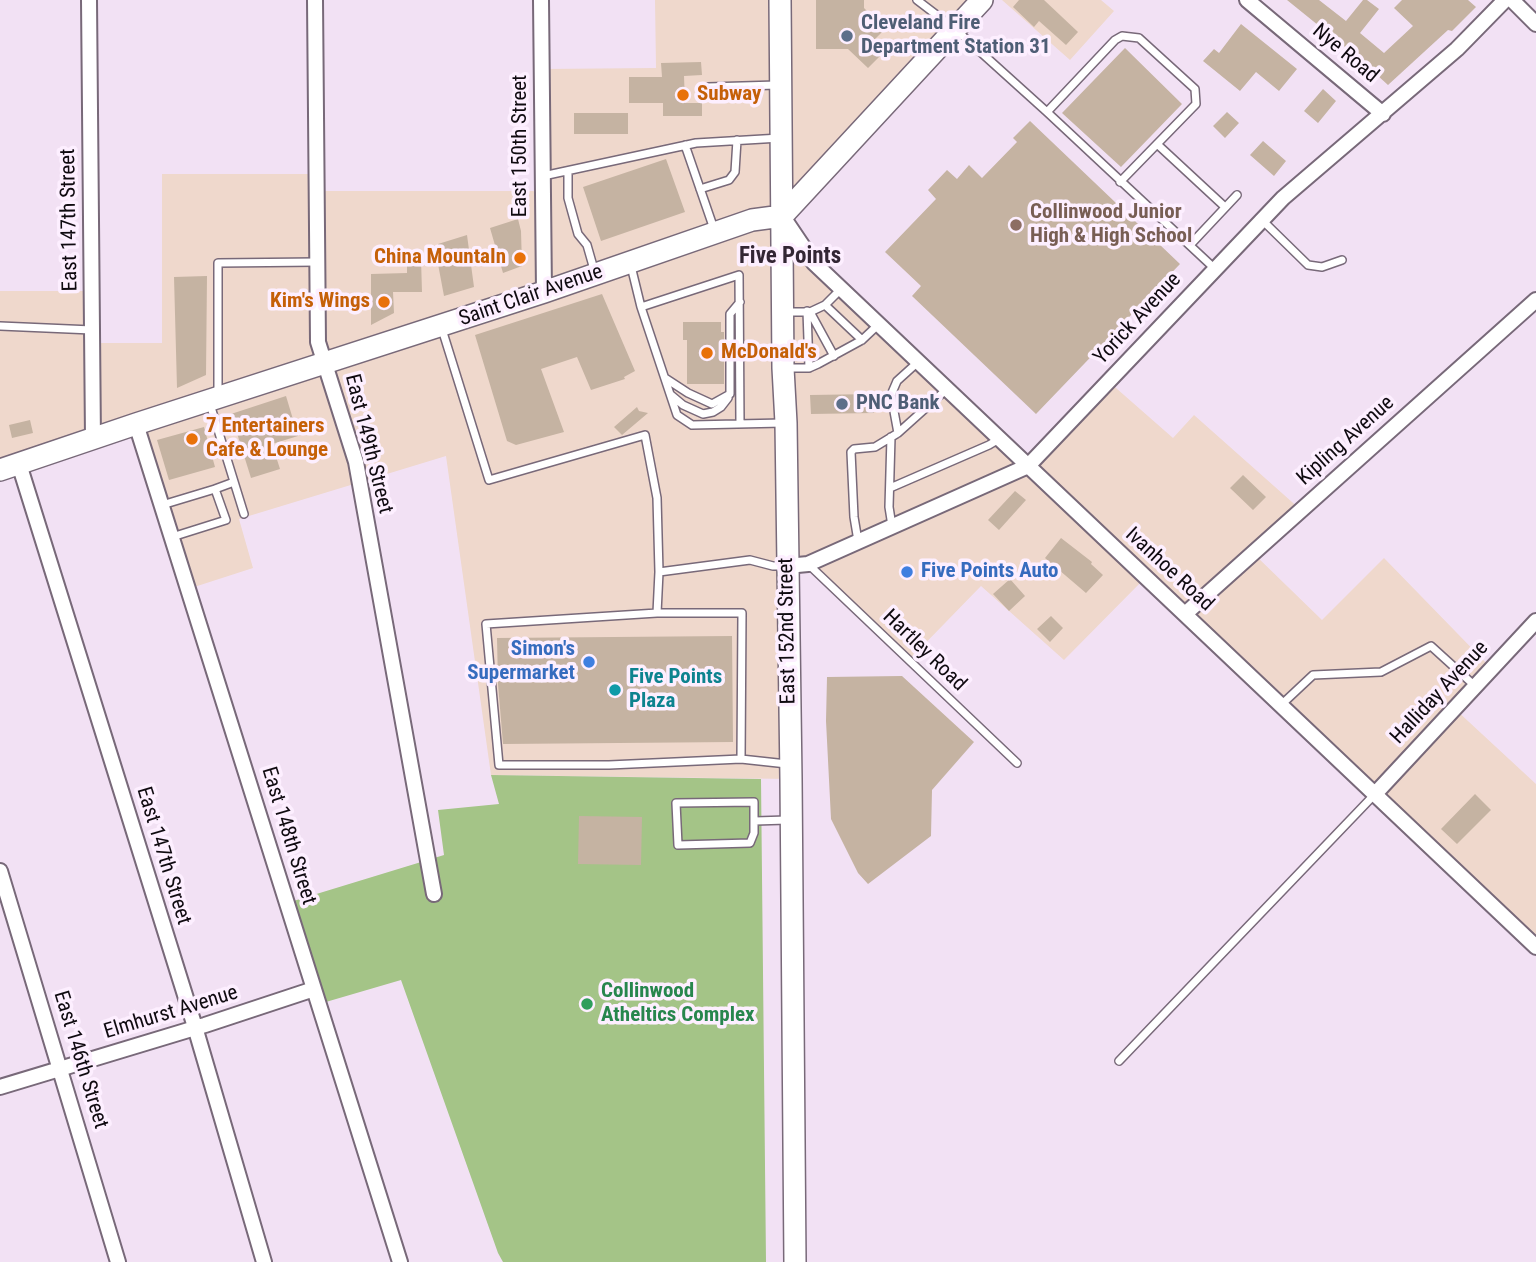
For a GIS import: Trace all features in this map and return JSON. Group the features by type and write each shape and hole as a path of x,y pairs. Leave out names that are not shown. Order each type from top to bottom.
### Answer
{"street":[{"name":"East 147th Street","path":"89,0 93,439"},
{"name":"East 149th Street","path":"315,0 318,342 356,461 434,894"},
{"name":"East 150th Street","path":"541,0 544,292"},
{"name":"East 152nd Street","path":"780,0 783,368 797,564 791,765 795,1262"},
{"path":"782,216 982,0"},
{"name":"Nye Road","path":"1247,0 1383,114"},
{"name":"Yorick Avenue","path":"797,564 858,541 1028,466 1283,198 1457,49 1505,0"},
{"path":"1512,0 1536,24"},
{"name":"Saint Clair Avenue","path":"9,467 544,292 752,220 782,216"},
{"name":"Ivanhoe Road","path":"782,216 814,263 1536,947"},
{"name":"Kipling Avenue","path":"1185,614 1536,300"},
{"name":"East 148th Street","path":"136,424 400,1262"},
{"name":"East 147th Street","path":"9,467 195,1027 264,1262"},
{"name":"Halliday Avenue","path":"1375,794 1536,621"},
{"name":"East 146th Street","path":"0,872 62,1069 118,1262"},
{"name":"Elmhurst Avenue","path":"0,1087 314,989"}],"lane":[{"path":"917,0 955,29 1047,112 1214,268"},
{"path":"1047,112 1115,40 1122,36 1139,38 1195,89 1196,104 1121,182"},
{"path":"708,87 781,85"},
{"path":"543,176 685,145 781,138"},
{"path":"701,189 729,180 735,172 737,140"},
{"path":"1157,144 1225,207"},
{"path":"685,145 715,233"},
{"path":"568,171 568,198 578,234 587,244 596,274"},
{"path":"1190,245 1237,195"},
{"path":"1262,220 1308,265 1322,267 1342,260"},
{"path":"244,514 214,399 218,263 318,262"},
{"path":"629,262 677,415 692,425 786,423"},
{"path":"641,307 739,275 740,423"},
{"path":"783,312 809,311 825,305 841,289"},
{"path":"670,395 703,414 721,407 730,394 730,314 740,302"},
{"path":"825,305 862,340"},
{"path":"809,311 834,356"},
{"path":"809,311 809,368"},
{"path":"783,368 809,368 862,340 879,324"},
{"path":"0,326 92,330"},
{"path":"441,326 489,480 645,435 657,498 657,614"},
{"path":"892,526 890,488 895,435 891,395 897,381 918,362"},
{"path":"665,377 688,393 712,404 730,394"},
{"path":"858,541 854,517 851,452 854,449 875,447 895,435 947,389"},
{"path":"890,488 999,439"},
{"path":"162,505 234,482"},
{"path":"172,537 226,520 215,489"},
{"path":"659,572 750,560 773,566 797,564"},
{"name":"Hartley Road","path":"797,564 1017,764"},
{"path":"741,759 742,614 657,614 486,624 499,765 609,765 741,759 791,765"},
{"path":"1281,705 1313,675 1381,672 1431,646 1476,686"},
{"path":"1119,1060 1375,794"},
{"path":"754,802 755,821 750,843 678,845 676,803 754,802"},
{"path":"755,821 791,820"}],"shaded area":[{"path":"655,0 982,0 782,216 814,263 1028,465 1108,381 1173,438 1194,415 1301,510 1253,553 1322,620 1384,558 1492,669 1455,709 1536,784 1536,947 1146,577 1064,660 981,586 909,660 808,564 787,565 791,779 491,775 446,456 239,519 253,568 188,589 136,424 0,470 0,291 92,291 92,343 162,343 162,174 317,174 317,191 542,191 542,69 656,68"},
{"path":"1002,0 1101,0 1114,11 1070,60"}],"green space":[{"name":"Collinwood Atheltics Complex","path":"491,775 761,779 766,1262 503,1262 401,980 319,1004 287,903 444,855 438,810 499,804"}],"building":[{"name":"Cleveland Fire Department Station 31","path":"816,0 864,0 864,8 885,29 871,43 883,53 868,68 848,49 816,49"},
{"path":"1019,0 1044,0 1078,32 1066,45 1039,21 1034,27 1013,7"},
{"path":"1287,0 1319,0 1346,21 1363,0 1367,0 1379,9 1360,33 1384,53 1413,26 1394,8 1402,0 1468,0 1476,7 1388,85"},
{"path":"1241,24 1297,69 1279,91 1256,72 1240,91 1203,61 1214,49 1219,53"},
{"path":"1125,48 1182,104 1121,167 1062,113"},
{"path":"701,62 702,75 684,76 685,103 702,103 702,116 663,116 663,103 629,103 629,77 662,77 661,63"},
{"path":"1323,89 1336,101 1318,123 1304,111"},
{"path":"1227,112 1239,123 1225,138 1213,126"},
{"path":"574,113 628,113 628,134 574,134"},
{"path":"1030,121 1180,264 1036,414 912,296 921,286 885,252 936,199 928,190 947,170 957,179 969,165 982,178 1017,142 1013,138"},
{"path":"1263,141 1286,161 1274,176 1250,155"},
{"path":"666,159 685,212 601,241 583,187"},
{"path":"518,219 522,266 503,273 490,228"},
{"path":"467,235 474,287 444,296 438,264 438,244"},
{"path":"407,259 421,259 422,292 393,292 394,313 371,325 371,274 407,273"},
{"path":"207,276 206,375 177,388 174,277"},
{"path":"602,294 635,371 624,377 625,379 591,390 577,357 541,369 564,432 516,445 507,441 475,335"},
{"name":"McDonald's","path":"683,322 721,322 721,332 724,332 724,384 687,384 687,340 683,340"},
{"name":"PNC Bank","path":"874,394 874,413 811,414 810,395"},
{"path":"286,396 298,436 272,444 280,469 251,478 231,414"},
{"path":"637,407 639,411 648,413 622,435 614,427"},
{"path":"30,420 33,433 12,438 9,425"},
{"path":"204,427 215,467 169,480 157,440"},
{"path":"1243,475 1266,497 1253,510 1230,488"},
{"path":"1015,491 1026,500 999,530 988,520"},
{"path":"1061,538 1092,562 1103,575 1086,593 1045,558"},
{"path":"1010,579 1025,596 1009,611 993,594"},
{"path":"1051,616 1063,628 1050,642 1037,629"},
{"name":"Five Points Plaza","path":"732,636 733,742 503,744 497,638"},
{"path":"902,676 974,742 932,790 931,836 868,884 858,873 831,819 826,721 827,677"},
{"path":"1475,794 1491,810 1457,844 1441,829"},
{"path":"579,816 642,817 641,865 578,864"}],"place":[{"name":"Cleveland Fire Department Station 31","path":"847,36"},
{"name":"Subway","path":"683,95"},
{"name":"Collinwood Junior High & High School","path":"1016,225"},
{"name":"China MountaIn","path":"520,258"},
{"name":"Kim's Wings","path":"384,302"},
{"name":"McDonald's","path":"707,353"},
{"name":"PNC Bank","path":"842,404"},
{"name":"7 Entertainers Cafe & Lounge","path":"192,439"},
{"name":"Five Points Auto","path":"907,572"},
{"name":"Simon's Supermarket","path":"589,662"},
{"name":"Five Points Plaza","path":"615,690"},
{"name":"Collinwood Atheltics Complex","path":"587,1004"}],"district":[{"name":"Five Points","path":"790,257"}]}
